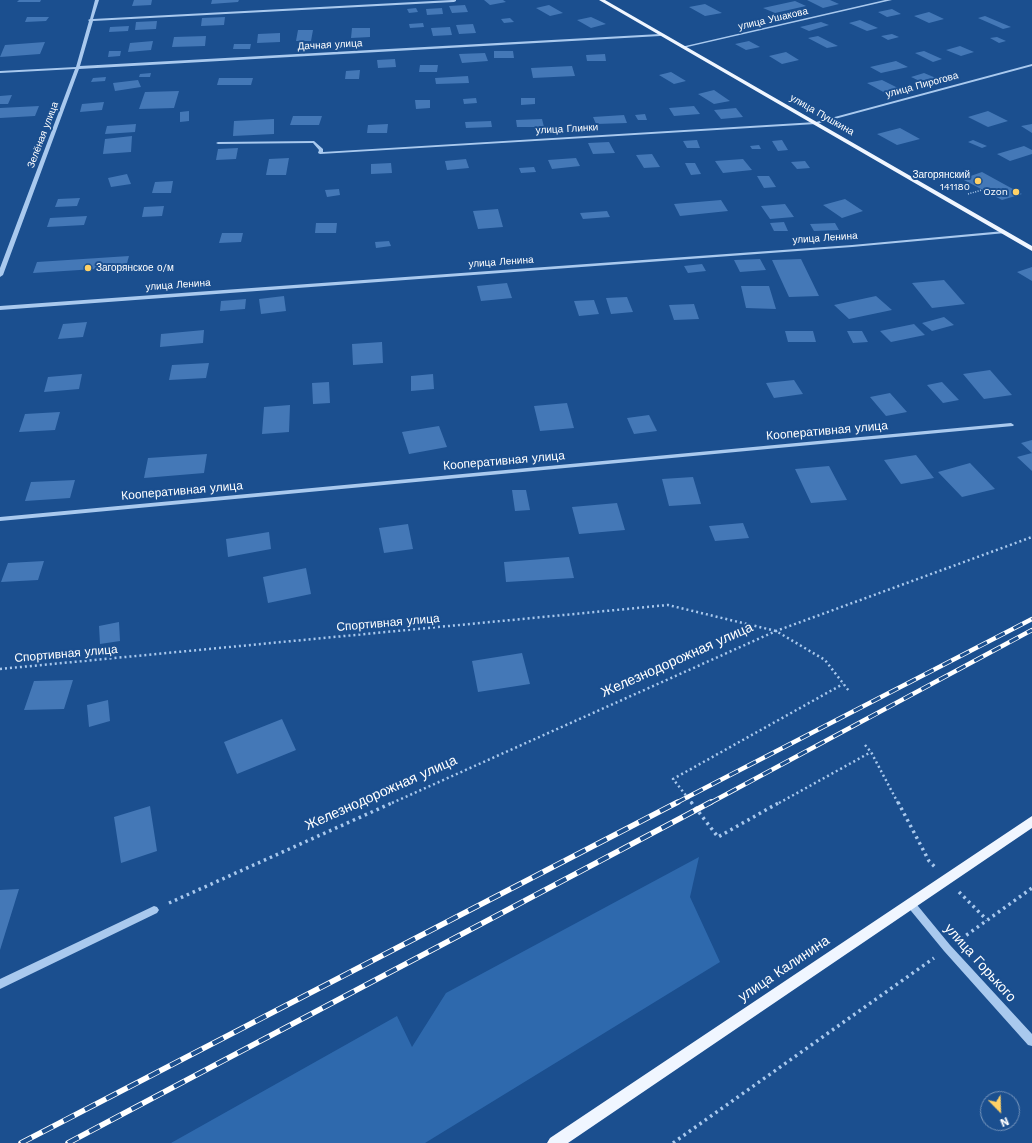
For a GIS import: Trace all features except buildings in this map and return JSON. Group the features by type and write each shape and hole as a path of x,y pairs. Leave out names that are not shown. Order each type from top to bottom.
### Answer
{"main road":[{"name":"улица Пушкина","path":"601,0 1032,248"},
{"name":"улица Калинина","path":"554,1143 1032,821"}],"street":[{"name":"Зелёная улица","path":"0,275 78,67 90,20 97,0"},
{"path":"90,20 454,2 454,0"},
{"name":"улица Ушакова","path":"683,47 890,0"},
{"name":"Дачная улица","path":"0,72 660,34"},
{"name":"улица Пирогова","path":"816,123 1032,64"},
{"name":"улица Глинки","path":"218,143 314,142 321,150 320,153 816,123"},
{"name":"улица Ленина","path":"0,308 852,246 1004,232"},
{"name":"Кооперативная улица","path":"0,519 1011,425"},
{"name":"улица Горького","path":"910,903 947,948 1032,1041"},
{"path":"0,984 154,910"}],"path":[{"path":"964,196 982,190"},
{"name":"Железнодорожная улица","path":"154,910 776,631 1032,537"},
{"name":"Спортивная улица","path":"0,669 668,605 776,631 825,660 849,691"},
{"path":"843,684 673,779 718,837 871,752"},
{"path":"865,745 871,752 929,861 987,920"},
{"path":"673,1143 1032,888"}],"shaded area":[{"path":"699,857 690,897 720,962 425,1143 171,1143 397,1016 412,1047 446,993"}],"railway":[{"path":"676,803 1032,619"},
{"path":"710,803 1032,630"},
{"path":"21,1143 678,802"},
{"path":"68,1143 711,802"}],"place":[{"name":"Загорянский 141180","path":"978,181"},
{"name":"Ozon","path":"1016,192"},
{"name":"Загорянское о/м","path":"88,268"}]}
